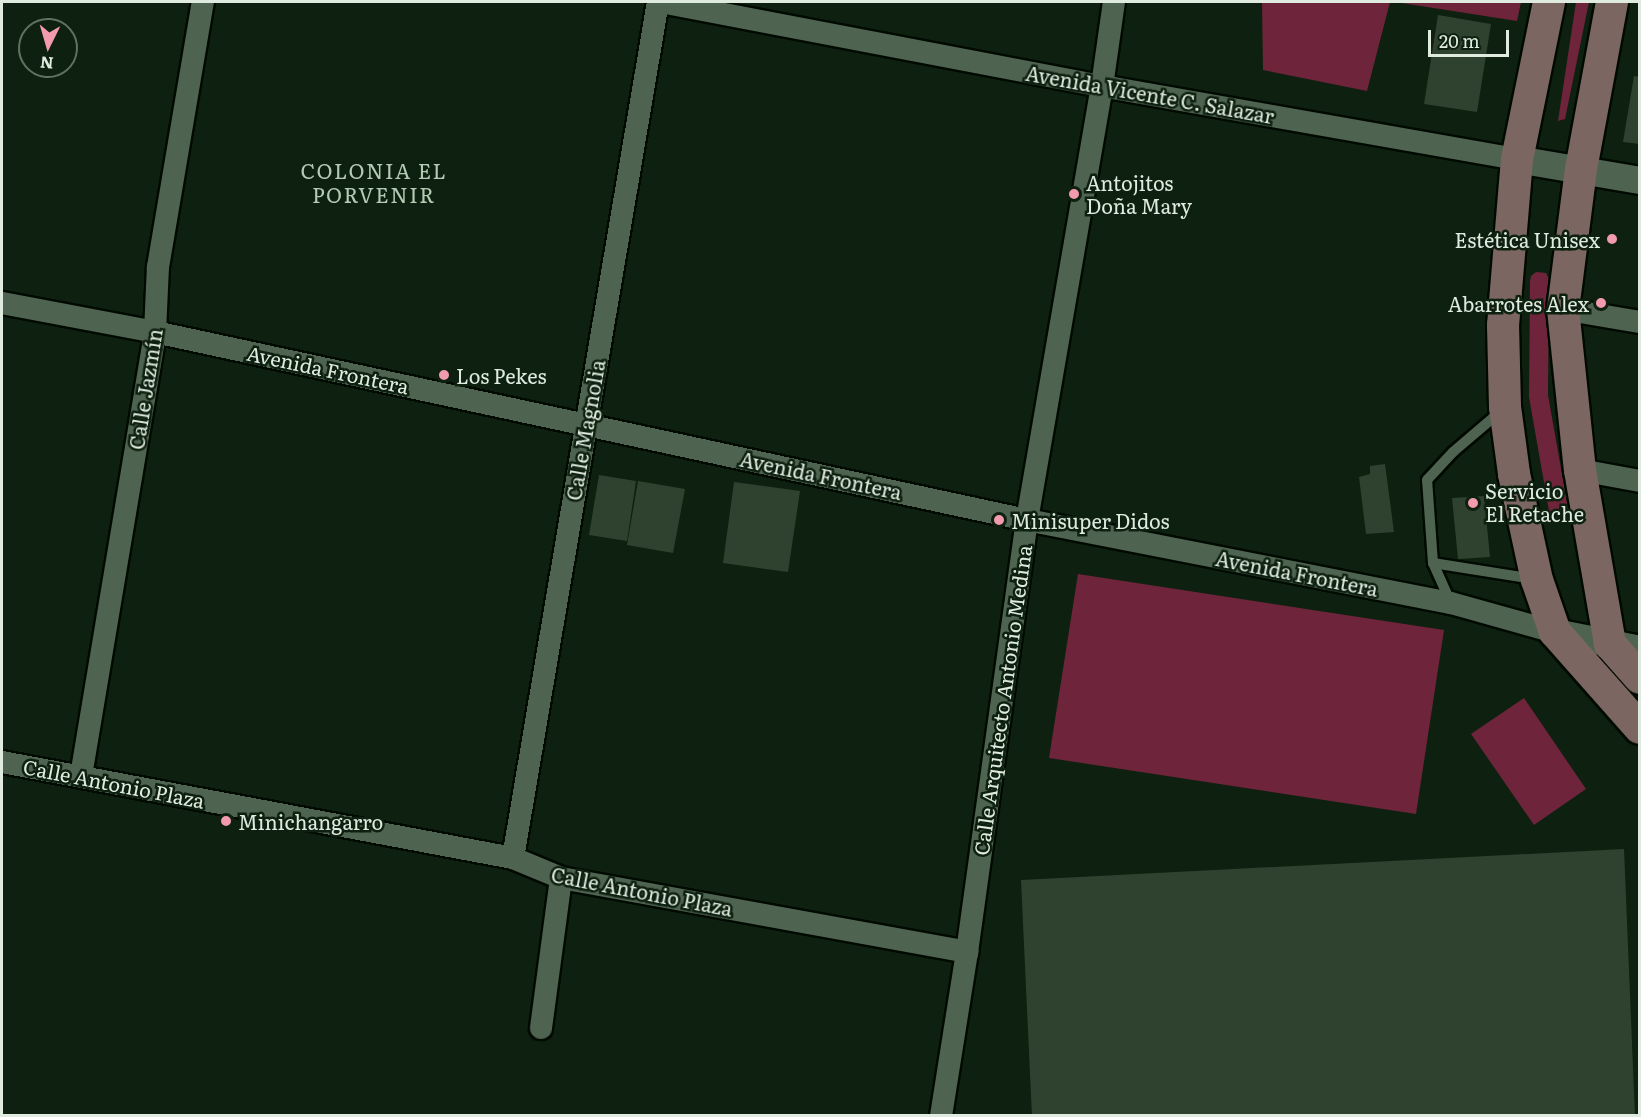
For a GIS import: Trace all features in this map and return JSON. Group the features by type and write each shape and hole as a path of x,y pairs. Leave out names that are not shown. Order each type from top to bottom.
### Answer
{"main road":[{"path":"1549,2 1517,159 1503,325 1505,407 1514,474 1537,580 1555,632 1640,728"},
{"path":"1612,2 1581,169 1563,309 1580,470 1625,646 1640,678"}],"street":[{"name":"Calle Jazmín","path":"81,776 155,332 158,267 203,2"},
{"name":"Avenida Vicente C. Salazar","path":"660,2 1102,86 1640,180"},
{"name":"Calle Magnolia","path":"513,858 585,424 660,2"},
{"name":"Calle Arquitecto Antonio Medina","path":"941,1116 967,952 1027,520 1102,86 1114,2"},
{"name":"Avenida Frontera","path":"2,303 155,332 1027,520 1451,603 1555,632 1625,646"},
{"path":"1563,309 1640,322"},
{"path":"1580,470 1640,481"},
{"name":"Calle Antonio Plaza","path":"2,762 513,858 561,878 967,952"},
{"path":"541,1028 561,878"}],"lane":[{"path":"1451,603 1433,563 1427,480 1453,452 1505,407"},
{"path":"1433,563 1537,580"}],"shaded area":[{"path":"1262,2 1390,2 1367,91 1263,70"},
{"path":"1395,2 1521,2 1517,21"},
{"path":"1576,2 1589,2 1565,119 1558,121"},
{"path":"1536,272 1546,273 1549,279 1548,395 1568,508 1566,514 1556,518 1550,516 1529,397 1530,281 1531,276"},
{"path":"1078,574 1444,630 1416,814 1049,758"},
{"path":"1524,698 1586,789 1534,825 1471,734"}],"building":[{"path":"1438,15 1491,24 1477,112 1424,104"},
{"path":"1634,76 1640,77 1640,144 1623,142"},
{"path":"1385,464 1394,532 1366,534 1359,477 1370,474 1370,466"},
{"path":"599,475 636,481 627,541 589,535"},
{"path":"638,481 685,489 673,553 627,545"},
{"path":"734,482 800,491 788,572 723,563"},
{"path":"1484,496 1490,557 1458,559 1452,498"},
{"path":"1624,849 1635,1116 1032,1116 1021,880"}],"place":[{"name":"Antojitos Doña Mary","path":"1074,194"},
{"name":"Estética Unisex","path":"1612,239"},
{"name":"Abarrotes Alex","path":"1601,303"},
{"name":"Los Pekes","path":"444,375"},
{"name":"Servicio El Retache","path":"1473,503"},
{"name":"Minisuper Didos","path":"999,520"},
{"name":"Minichangarro","path":"226,821"}],"district":[{"name":"COLONIA EL PORVENIR","path":"374,182"}]}
